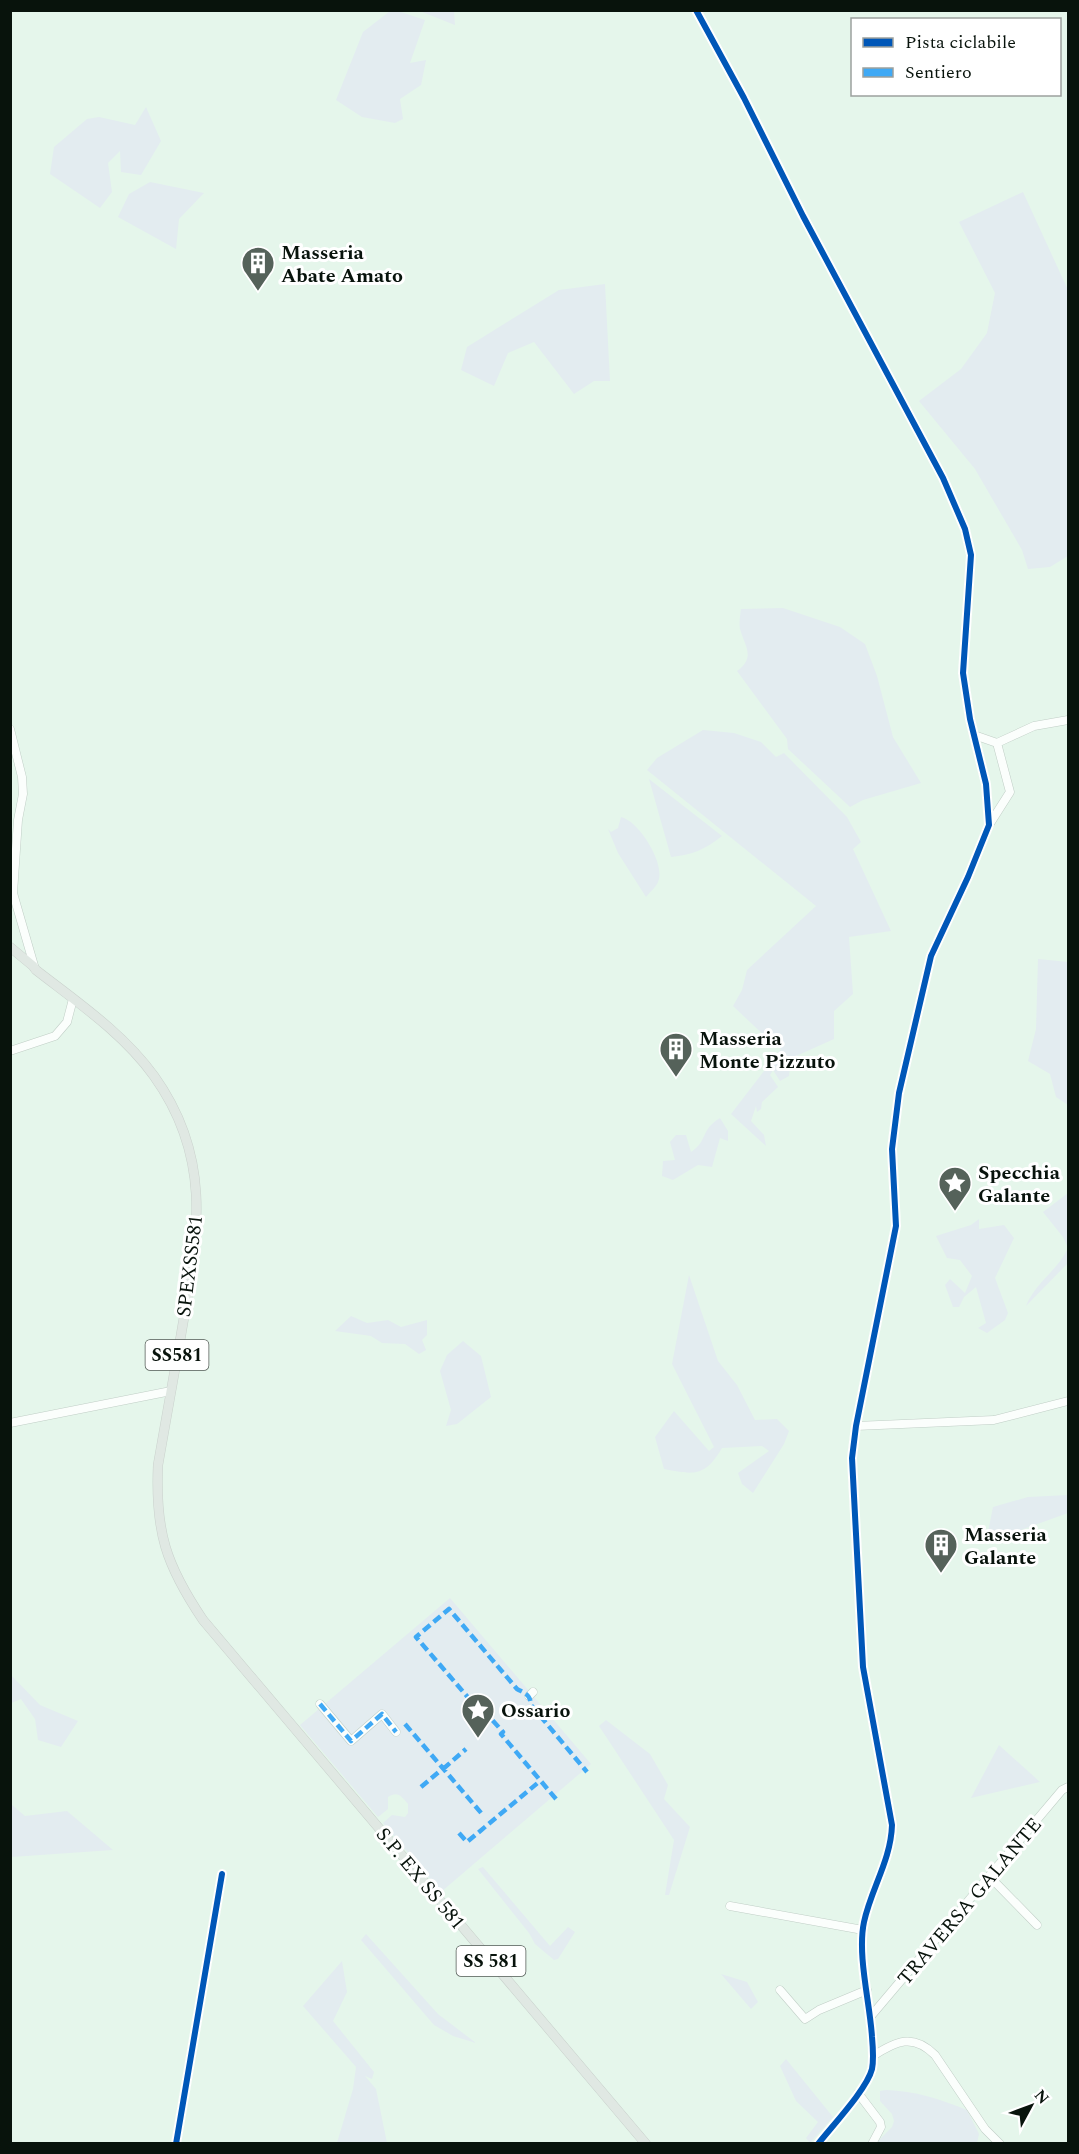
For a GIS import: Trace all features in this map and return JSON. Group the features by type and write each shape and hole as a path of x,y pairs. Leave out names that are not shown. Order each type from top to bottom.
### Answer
{"main road":[{"name":"SPEXSS581","path":"10,947 130,1048 154,1076 182,1126 192,1156 197,1187 194,1259 158,1465 157,1494 160,1530 170,1564 181,1588 203,1620 335,1777"},
{"name":"S.P. EX SS 581","path":"335,1777 646,2144"}],"street":[{"path":"696,10 943,478 965,529 971,555 963,673 974,735 986,784 989,825"},
{"path":"974,735 997,743 1034,726 1068,720"},
{"path":"10,729 22,777 23,794 18,820 13,893 36,970"},
{"path":"818,2144 858,2093 872,2071 871,2016 863,1955 863,1930 888,1853 892,1825 864,1667 852,1458 856,1426 896,1226 892,1149 899,1093 931,956 968,877 989,825 1010,792 997,743"},
{"path":"10,1051 55,1036 67,1022 73,999"},
{"path":"10,1423 171,1391"},
{"path":"856,1426 994,1420 1068,1401"},
{"path":"320,1704 351,1741 382,1714 396,1732"},
{"name":"TRAVERSA GALANTE","path":"871,2016 1062,1790 1068,1787"},
{"path":"176,2144 222,1874"},
{"path":"990,1877 1037,1925"},
{"path":"730,1906 863,1930"},
{"path":"780,1990 805,2019 819,2010 867,1990"},
{"path":"873,2056 892,2044 908,2041 925,2045 935,2055 985,2129 1000,2144"},
{"path":"858,2093 880,2122 881,2127 872,2144"}],"shaded area":[{"path":"390,11 398,11 425,20 410,63 426,60 421,85 400,99 403,119 395,123 362,117 336,100 363,32"},
{"path":"420,11 454,11 455,25"},
{"path":"146,107 161,141 141,175 121,172 120,151 108,163 112,192 100,208 50,174 54,147 87,119 99,117 135,125"},
{"path":"150,182 204,193 179,219 176,249 118,217 129,194"},
{"path":"1023,192 1068,290 1068,556 1050,567 1028,569 1022,550 975,469 919,401 961,369 987,333 995,293 959,222"},
{"path":"605,284 610,381 594,381 574,394 534,342 508,353 494,386 461,370 467,347 559,290"},
{"path":"783,608 840,627 865,644 877,676 893,737 921,783 863,800 850,807 788,749 787,739 737,671 743,666 748,656 740,629 741,609"},
{"path":"703,730 734,733 761,742 776,757 784,753 847,817 861,842 853,849 891,931 849,937 853,994 834,1011 834,1039 794,1057 791,1056 789,1076 780,1081 773,1070 770,1075 778,1087 762,1102 761,1109 757,1112 756,1106 751,1121 764,1135 766,1146 731,1114 781,1049 733,1006 742,990 747,970 816,906 647,770 657,758"},
{"path":"649,779 722,836 698,851 671,857"},
{"path":"621,817 636,826 655,855 659,874 658,882 646,897 618,853 608,829 611,832 618,828"},
{"path":"1038,959 1068,962 1068,1105 1056,1097 1050,1074 1028,1061 1036,1029"},
{"path":"720,1118 728,1131 728,1141 720,1138 712,1167 698,1165 673,1180 662,1176 663,1161 675,1160 670,1142 676,1135 686,1135 691,1152 700,1144 709,1127"},
{"path":"1068,1193 1068,1248 1063,1237 1043,1212"},
{"path":"979,1219 979,1229 1004,1225 1014,1238 995,1278 1008,1313 1005,1320 987,1333 978,1328 986,1323 976,1287 964,1297 959,1307 953,1307 945,1285 950,1279 965,1293 972,1276 960,1260 947,1258 936,1236 971,1225"},
{"path":"1068,1248 1068,1263 1026,1306 1035,1290"},
{"path":"689,1275 718,1361 737,1385 755,1420 777,1419 789,1431 784,1444 753,1493 742,1484 738,1473 769,1451 762,1446 722,1448 710,1464 698,1472 664,1469 655,1437 674,1411 709,1451 714,1447 672,1364"},
{"path":"351,1316 367,1323 388,1320 401,1327 427,1320 427,1335 422,1340 426,1350 419,1354 405,1344 382,1343 371,1336 335,1331"},
{"path":"463,1341 481,1356 491,1397 457,1424 446,1426 451,1410 440,1371 447,1355"},
{"path":"1068,1495 1068,1513 1007,1535 988,1532 993,1507 1028,1497"},
{"path":"450,1598 591,1764 441,1892 383,1823 392,1815 405,1817 408,1813 408,1804 399,1795 391,1795 388,1797 388,1809 378,1817 300,1725"},
{"path":"11,1675 40,1705 78,1721 61,1747 38,1740 35,1719 21,1699 11,1703"},
{"path":"606,1720 650,1754 668,1785 664,1799 690,1827 669,1895 665,1895 674,1840 599,1726"},
{"path":"999,1745 1040,1782 971,1798"},
{"path":"11,1804 25,1816 67,1811 113,1850 11,1857"},
{"path":"483,1867 550,1946 568,1927 575,1932 558,1959 554,1960 535,1944 529,1933 478,1869"},
{"path":"366,1934 438,2014 476,2043 453,2036 434,2025 361,1940"},
{"path":"342,1961 347,1992 333,2021 374,2072 372,2079 365,2076 376,2089 387,2143 337,2143 353,2089 356,2067 303,2006"},
{"path":"721,1974 747,1982 758,2002 751,2009"},
{"path":"786,2059 833,2117 810,2143 806,2138 818,2122 796,2101 780,2066"},
{"path":"880,2091 927,2096 967,2110 979,2134 977,2143 875,2144 892,2127 894,2121 892,2114 880,2101"}],"marked path":[{"path":"556,1799 501,1734 503,1732 487,1714 484,1716 416,1637 449,1609 517,1689 529,1696 531,1705 587,1772"},
{"path":"320,1704 351,1741 382,1714 396,1732"},
{"path":"405,1724 482,1814"},
{"path":"443,1769 466,1749"},
{"path":"421,1787 441,1770"},
{"path":"459,1833 467,1842 540,1781"}],"cycle path":[{"path":"696,10 943,478 965,529 971,555 963,673 970,719 986,784 989,825 968,877 931,956 899,1093 892,1149 896,1226 856,1426 852,1458 863,1667 892,1825 891,1838 885,1862 867,1910 862,1935 863,1964 873,2045 872,2069 856,2097 818,2144"},
{"path":"176,2144 222,1874"}],"place":[{"name":"Masseria Abate Amato","path":"258,292"},
{"name":"Masseria Monte Pizzuto","path":"676,1078"},
{"name":"Specchia Galante","path":"955,1212"},
{"name":"Masseria Galante","path":"941,1574"},
{"name":"Ossario","path":"478,1739"}]}
